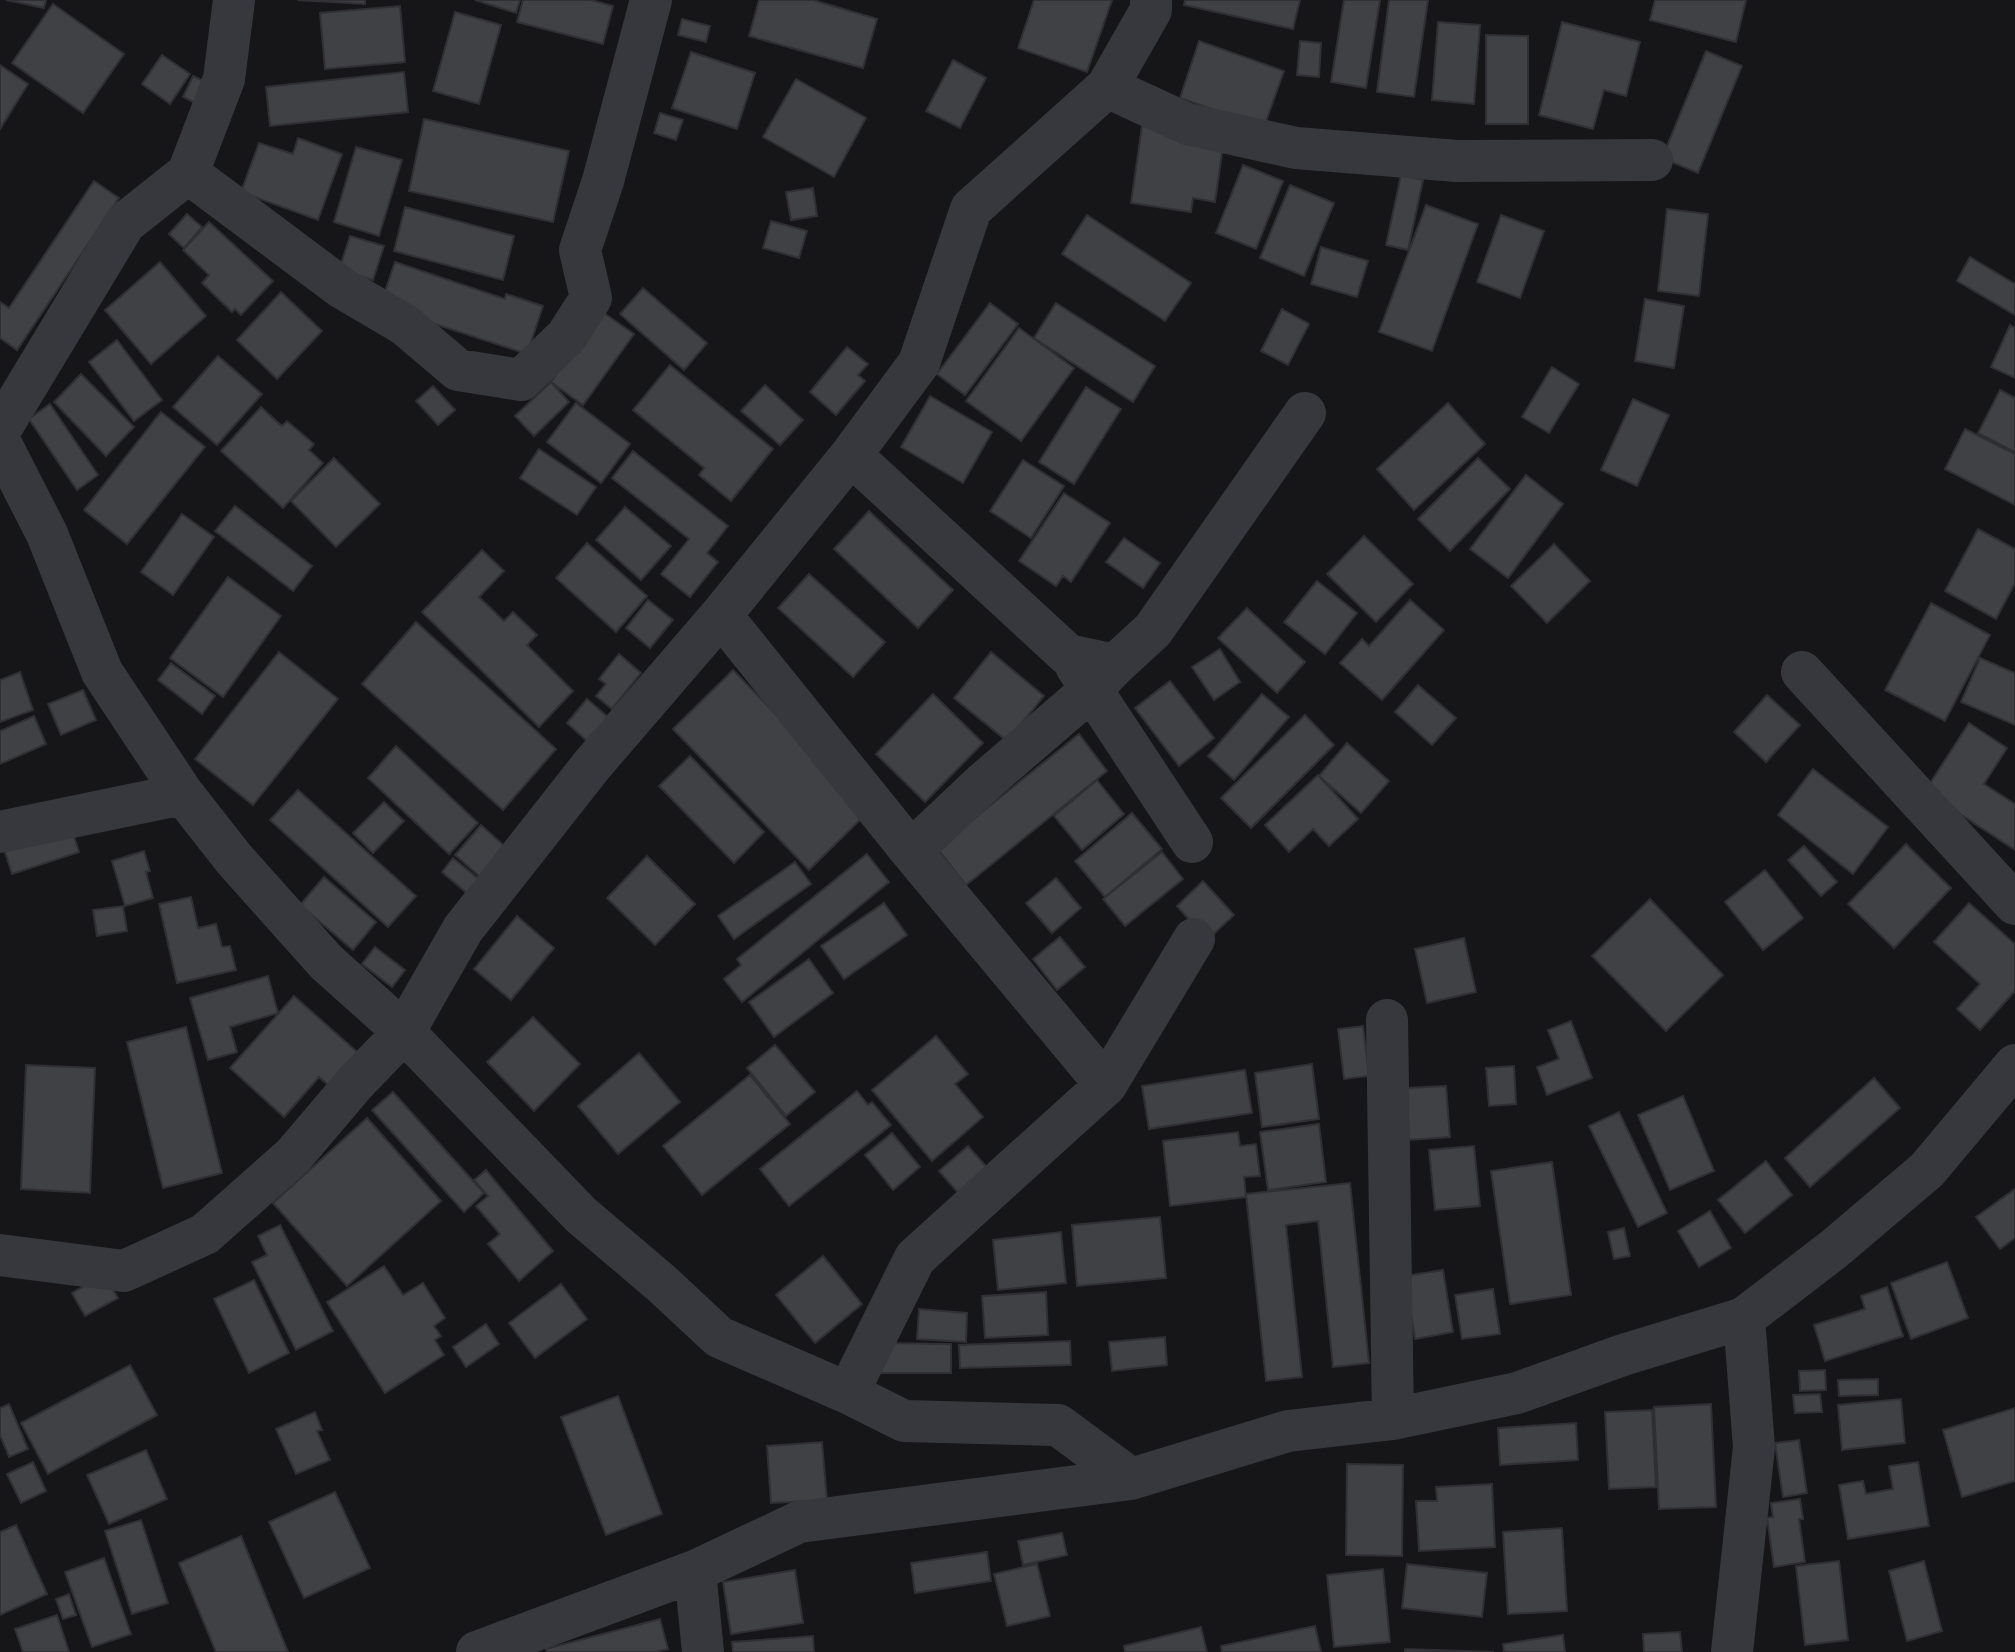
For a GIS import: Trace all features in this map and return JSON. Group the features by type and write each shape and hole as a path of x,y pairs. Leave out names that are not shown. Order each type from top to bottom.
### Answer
{"street":[{"path":"0,430 125,223 188,173 224,79 234,0"},
{"path":"188,173 342,288 405,325 458,370 521,380 566,337 591,298 580,250 603,181 651,0"},
{"path":"0,1255 124,1271 205,1234 293,1156 355,1083 404,1032 463,929 592,765 721,615 851,455 919,363 971,209 1107,87 1151,10 1151,0"},
{"path":"1107,87 1187,124 1296,148 1457,161 1652,160"},
{"path":"911,851 1153,630 1305,413"},
{"path":"0,442 47,534 102,672 183,794 234,859 326,962 404,1032 581,1215 719,1337 904,1421 1058,1425 1131,1479"},
{"path":"851,455 1068,655 1103,678 1192,842"},
{"path":"721,615 911,851 1106,1085"},
{"path":"1802,672 2015,904"},
{"path":"0,832 183,794"},
{"path":"848,1393 915,1258 1106,1085 1194,939"},
{"path":"1387,1020 1393,1419"},
{"path":"477,1652 695,1571 799,1522 1131,1479 1288,1431 1393,1419 1517,1393 1623,1355 1744,1318 1834,1249 1927,1170 2015,1065"},
{"path":"1732,1652 1754,1447 1744,1318"},
{"path":"695,1571 703,1652"}],"building":[{"path":"6,0 46,0 44,8"},
{"path":"297,0 365,0 365,4"},
{"path":"475,0 520,0 516,13"},
{"path":"523,0 591,0 613,6 603,44 517,22"},
{"path":"759,0 813,0 877,19 863,68 749,36"},
{"path":"1034,0 1112,0 1087,72 1018,48"},
{"path":"1185,0 1300,0 1293,29 1184,5"},
{"path":"1344,0 1380,0 1366,88 1331,82"},
{"path":"1389,0 1428,0 1414,97 1377,92"},
{"path":"1655,0 1746,0 1736,42 1650,20"},
{"path":"53,4 124,54 83,113 12,63"},
{"path":"400,6 405,62 325,69 320,13"},
{"path":"455,12 501,25 479,104 433,91"},
{"path":"682,19 710,26 706,42 678,35"},
{"path":"1438,22 1480,25 1474,104 1432,100"},
{"path":"1562,22 1640,42 1626,96 1604,90 1593,129 1539,115"},
{"path":"1486,35 1528,36 1528,124 1486,124"},
{"path":"1199,41 1284,71 1264,127 1180,98"},
{"path":"1300,41 1321,43 1319,77 1297,75"},
{"path":"1706,51 1742,66 1698,173 1662,158"},
{"path":"691,52 755,73 737,129 672,108"},
{"path":"162,55 190,74 170,104 142,84"},
{"path":"953,60 986,78 960,128 926,111"},
{"path":"0,65 28,84 0,129"},
{"path":"404,72 408,112 270,126 266,87"},
{"path":"193,76 214,86 204,107 183,97"},
{"path":"796,79 866,118 834,177 763,137"},
{"path":"660,113 683,120 676,140 654,133"},
{"path":"424,119 569,151 553,222 409,191"},
{"path":"1142,126 1224,139 1215,202 1193,198 1191,212 1131,203"},
{"path":"298,138 342,154 318,220 241,192 259,143 293,154"},
{"path":"356,147 402,160 379,236 334,222"},
{"path":"1243,165 1283,181 1256,249 1216,233"},
{"path":"1401,175 1423,180 1408,250 1386,245"},
{"path":"94,181 119,198 17,350 0,338 0,302 9,308"},
{"path":"1290,185 1334,203 1304,276 1260,258"},
{"path":"813,188 817,216 791,220 786,192"},
{"path":"1426,205 1478,224 1432,351 1379,332"},
{"path":"405,207 514,236 503,280 394,251"},
{"path":"1667,209 1708,214 1699,296 1658,291"},
{"path":"187,214 202,227 184,248 169,234"},
{"path":"1087,215 1191,283 1165,321 1062,254"},
{"path":"1501,215 1544,231 1520,298 1477,282"},
{"path":"771,221 807,231 799,258 763,248"},
{"path":"209,222 273,281 241,315 235,309 232,312 202,283 209,275 183,250"},
{"path":"350,236 384,246 373,280 339,270"},
{"path":"1321,247 1368,261 1357,297 1311,284"},
{"path":"1970,257 2015,284 2015,315 1957,281"},
{"path":"160,262 206,316 151,364 105,310"},
{"path":"395,262 505,299 506,294 543,306 527,354 380,306"},
{"path":"643,288 707,343 684,370 620,314"},
{"path":"281,292 322,331 277,379 237,340"},
{"path":"1645,299 1684,306 1674,368 1635,361"},
{"path":"990,303 1018,324 965,395 937,374"},
{"path":"1056,303 1155,366 1133,402 1034,338"},
{"path":"1282,309 1309,324 1288,365 1261,351"},
{"path":"601,311 634,334 583,405 551,382"},
{"path":"2010,325 2015,328 2015,378 1991,367"},
{"path":"1019,328 1074,368 1021,441 966,401"},
{"path":"117,340 162,400 134,421 89,362"},
{"path":"847,347 868,364 858,375 865,381 836,415 810,392"},
{"path":"218,356 262,394 217,445 173,407"},
{"path":"670,365 773,449 731,501 699,475 704,468 633,410"},
{"path":"1552,367 1579,384 1549,433 1522,417"},
{"path":"81,374 134,427 106,456 54,402"},
{"path":"551,382 569,402 534,436 515,416"},
{"path":"765,385 803,420 780,445 741,411"},
{"path":"433,386 455,410 438,425 416,401"},
{"path":"1086,387 1121,409 1074,484 1039,462"},
{"path":"2000,390 2015,398 2015,452 1978,433"},
{"path":"930,396 992,432 963,483 901,447"},
{"path":"1633,399 1669,415 1637,486 1601,470"},
{"path":"576,403 630,444 601,483 547,442"},
{"path":"1448,403 1485,444 1414,510 1377,469"},
{"path":"50,404 98,475 77,490 29,419"},
{"path":"261,407 282,426 287,421 314,444 309,450 323,463 283,508 221,451"},
{"path":"161,412 205,447 127,544 84,510"},
{"path":"1965,429 2015,454 2015,505 1945,469"},
{"path":"539,449 596,487 577,515 520,478"},
{"path":"633,451 728,526 707,553 718,562 690,597 661,574 689,539 612,478"},
{"path":"334,458 380,504 336,547 291,501"},
{"path":"1478,458 1510,489 1450,551 1418,519"},
{"path":"1023,460 1064,486 1031,538 990,511"},
{"path":"1526,475 1563,504 1508,578 1470,549"},
{"path":"1064,493 1110,523 1071,582 1063,576 1056,586 1019,561"},
{"path":"235,506 312,566 293,591 215,531"},
{"path":"625,507 671,546 641,580 596,540"},
{"path":"869,511 953,590 918,628 834,549"},
{"path":"182,514 214,537 173,595 141,572"},
{"path":"1978,529 2015,549 2015,583 1996,619 1945,591"},
{"path":"1364,536 1413,584 1376,622 1327,574"},
{"path":"1124,538 1160,563 1143,588 1106,562"},
{"path":"587,543 647,596 616,632 556,578"},
{"path":"1554,544 1590,581 1547,623 1511,586"},
{"path":"482,550 504,571 479,597 504,621 513,612 537,635 527,645 573,691 539,727 422,612"},
{"path":"809,574 885,642 853,677 778,608"},
{"path":"228,577 281,616 223,697 170,658"},
{"path":"1317,581 1357,613 1325,654 1284,622"},
{"path":"648,600 673,620 650,648 626,628"},
{"path":"1410,600 1444,630 1382,700 1340,663 1362,639 1369,646"},
{"path":"1931,603 1990,635 1945,721 1885,690"},
{"path":"1247,608 1305,662 1277,693 1218,638"},
{"path":"416,622 556,749 503,810 362,684"},
{"path":"1220,649 1240,682 1214,700 1192,667"},
{"path":"279,652 338,699 253,805 195,759"},
{"path":"991,652 1044,696 1007,741 954,698"},
{"path":"619,654 641,673 612,709 596,696 606,684 599,679"},
{"path":"1980,658 2015,673 2015,725 1961,702"},
{"path":"171,663 215,696 202,714 158,680"},
{"path":"733,670 869,811 809,870 673,729"},
{"path":"20,672 33,710 0,722 0,680"},
{"path":"1170,681 1214,738 1179,766 1135,708"},
{"path":"1418,685 1456,718 1432,745 1395,712"},
{"path":"83,690 96,720 61,735 48,704"},
{"path":"933,694 983,743 925,802 876,754"},
{"path":"1262,694 1289,717 1234,780 1208,756"},
{"path":"1767,695 1800,725 1766,762 1734,732"},
{"path":"587,699 608,717 587,741 567,723"},
{"path":"1305,715 1334,745 1251,828 1221,798"},
{"path":"34,716 46,744 0,764 0,731"},
{"path":"1969,723 2007,748 1984,784 2015,804 2015,850 1925,791"},
{"path":"1079,734 1107,771 966,885 937,848"},
{"path":"1347,743 1389,781 1361,813 1319,776"},
{"path":"396,746 478,823 449,854 368,778"},
{"path":"690,756 764,832 734,863 659,786"},
{"path":"1813,769 1888,827 1853,874 1778,815"},
{"path":"1318,775 1358,819 1329,846 1313,829 1289,852 1265,825"},
{"path":"1097,780 1124,814 1082,850 1054,816"},
{"path":"298,790 416,896 388,927 270,820"},
{"path":"384,802 404,821 373,853 353,833"},
{"path":"1132,813 1162,849 1105,897 1075,861"},
{"path":"69,821 79,852 12,874 2,843"},
{"path":"481,825 510,851 485,881 455,855"},
{"path":"1906,844 1951,888 1894,948 1848,904"},
{"path":"1804,846 1837,882 1821,896 1788,860"},
{"path":"144,851 153,898 125,906 112,861"},
{"path":"1162,852 1183,879 1125,926 1103,899"},
{"path":"867,854 889,882 742,1002 724,979 741,965 737,959"},
{"path":"647,856 695,904 655,945 607,898"},
{"path":"453,858 480,880 468,894 442,872"},
{"path":"795,862 811,884 734,939 718,916"},
{"path":"1765,870 1803,918 1763,950 1725,902"},
{"path":"324,877 376,922 353,950 300,905"},
{"path":"1056,878 1081,908 1052,933 1026,903"},
{"path":"1203,881 1234,915 1207,940 1177,906"},
{"path":"191,897 198,928 216,924 222,947 230,946 236,970 177,983 159,904"},
{"path":"1650,899 1723,975 1666,1031 1592,956"},
{"path":"884,903 907,935 844,979 821,946"},
{"path":"1969,903 2015,944 2015,991 1980,1030 1957,1009 1980,984 1934,942"},
{"path":"123,906 127,931 97,936 93,910"},
{"path":"517,916 554,948 511,1000 474,969"},
{"path":"1060,937 1085,967 1057,990 1033,959"},
{"path":"1464,938 1476,992 1427,1003 1415,949"},
{"path":"375,947 405,970 392,987 362,964"},
{"path":"809,959 833,993 774,1037 749,1002"},
{"path":"268,976 278,1013 230,1027 237,1052 208,1060 190,998"},
{"path":"294,996 364,1058 335,1091 319,1077 284,1117 230,1068"},
{"path":"533,1017 580,1064 534,1111 487,1062"},
{"path":"1571,1021 1592,1078 1547,1095 1537,1067 1559,1059 1548,1030"},
{"path":"1363,1026 1369,1076 1344,1079 1338,1029"},
{"path":"186,1027 222,1173 163,1188 127,1042"},
{"path":"936,1036 968,1074 955,1084 983,1117 932,1161 872,1090"},
{"path":"775,1045 815,1092 786,1116 747,1068"},
{"path":"639,1053 680,1102 618,1154 578,1106"},
{"path":"1312,1064 1319,1119 1262,1127 1255,1073"},
{"path":"26,1065 95,1068 90,1193 21,1189"},
{"path":"1514,1066 1516,1104 1489,1106 1486,1068"},
{"path":"1245,1070 1252,1113 1149,1129 1142,1086"},
{"path":"750,1075 790,1124 702,1195 663,1146"},
{"path":"1874,1078 1900,1108 1810,1187 1785,1158"},
{"path":"1446,1086 1450,1137 1409,1140 1406,1088"},
{"path":"857,1091 868,1105 872,1102 891,1125 789,1206 760,1169"},
{"path":"393,1092 484,1193 464,1212 372,1110"},
{"path":"1683,1096 1714,1171 1670,1190 1638,1115"},
{"path":"1619,1112 1667,1213 1638,1227 1589,1126"},
{"path":"367,1118 441,1201 347,1286 273,1203"},
{"path":"1319,1124 1326,1182 1268,1190 1260,1132"},
{"path":"1238,1132 1240,1146 1256,1144 1260,1176 1244,1177 1246,1197 1170,1206 1163,1141"},
{"path":"892,1133 920,1167 893,1190 865,1155"},
{"path":"968,1146 990,1171 961,1196 939,1171"},
{"path":"1474,1146 1480,1206 1435,1210 1429,1150"},
{"path":"1766,1161 1792,1195 1745,1233 1718,1200"},
{"path":"1552,1162 1571,1295 1510,1304 1491,1171"},
{"path":"486,1170 553,1251 519,1281 488,1244 500,1234 476,1206 488,1196 474,1180"},
{"path":"1350,1183 1369,1363 1333,1367 1318,1221 1286,1225 1302,1377 1266,1381 1246,1194"},
{"path":"2015,1189 2015,1238 2000,1249 1976,1217"},
{"path":"1710,1211 1731,1248 1699,1267 1678,1231"},
{"path":"1160,1217 1166,1278 1077,1286 1072,1225"},
{"path":"280,1225 333,1331 296,1350 252,1262 267,1255 258,1236"},
{"path":"1624,1228 1630,1256 1614,1259 1608,1232"},
{"path":"1061,1232 1066,1283 998,1290 993,1240"},
{"path":"823,1256 862,1304 815,1343 776,1295"},
{"path":"1947,1262 1968,1318 1911,1339 1891,1283"},
{"path":"384,1266 403,1295 423,1283 445,1318 434,1326 441,1336 435,1340 444,1355 385,1393 327,1302"},
{"path":"1443,1270 1453,1332 1415,1339 1405,1276"},
{"path":"104,1275 118,1298 85,1316 72,1293"},
{"path":"254,1280 289,1353 249,1373 214,1299"},
{"path":"561,1284 587,1319 535,1358 509,1323"},
{"path":"1887,1287 1903,1336 1825,1361 1814,1325 1865,1309 1861,1296"},
{"path":"1493,1289 1500,1334 1462,1339 1455,1295"},
{"path":"1046,1292 1048,1335 985,1338 982,1296"},
{"path":"919,1309 967,1313 966,1342 917,1339"},
{"path":"486,1324 499,1344 466,1367 453,1347"},
{"path":"1165,1337 1167,1365 1112,1371 1109,1342"},
{"path":"1070,1341 1071,1365 960,1368 959,1345"},
{"path":"880,1343 951,1344 951,1373 880,1373"},
{"path":"130,1365 157,1415 48,1474 21,1423"},
{"path":"1825,1370 1826,1390 1800,1391 1799,1371"},
{"path":"1878,1379 1878,1395 1839,1396 1838,1380"},
{"path":"1820,1394 1822,1412 1795,1413 1793,1395"},
{"path":"618,1396 662,1514 606,1535 561,1417"},
{"path":"1901,1399 1905,1443 1842,1450 1838,1405"},
{"path":"9,1404 28,1449 9,1457 0,1435 0,1408"},
{"path":"1711,1404 1716,1507 1659,1509 1654,1407"},
{"path":"2015,1408 2015,1481 1962,1497 1943,1430"},
{"path":"1652,1410 1656,1487 1609,1489 1605,1412"},
{"path":"315,1412 322,1430 317,1431 330,1460 296,1474 276,1429"},
{"path":"1576,1423 1578,1460 1500,1465 1498,1428"},
{"path":"1799,1440 1807,1493 1783,1497 1775,1443"},
{"path":"822,1442 827,1500 771,1503 767,1446"},
{"path":"146,1450 167,1499 109,1524 87,1475"},
{"path":"33,1462 46,1491 21,1503 7,1474"},
{"path":"1918,1462 1929,1526 1848,1539 1839,1485 1863,1481 1866,1494 1893,1489 1889,1466"},
{"path":"1347,1464 1403,1465 1402,1556 1346,1555"},
{"path":"1492,1484 1495,1547 1419,1551 1416,1501 1437,1501 1436,1487"},
{"path":"335,1492 370,1568 304,1598 269,1522"},
{"path":"1800,1499 1803,1519 1799,1519 1805,1562 1774,1567 1767,1518 1773,1517 1771,1503"},
{"path":"141,1520 168,1603 132,1614 105,1531"},
{"path":"16,1525 47,1594 0,1615 0,1532"},
{"path":"1562,1528 1567,1611 1508,1614 1503,1532"},
{"path":"1062,1533 1067,1555 1023,1565 1018,1541"},
{"path":"241,1536 288,1652 216,1652 179,1563"},
{"path":"987,1552 991,1581 915,1593 911,1563"},
{"path":"104,1558 131,1634 92,1647 65,1572"},
{"path":"1839,1561 1848,1640 1805,1645 1796,1566"},
{"path":"1924,1561 1942,1631 1907,1641 1889,1571"},
{"path":"1037,1564 1050,1616 1007,1626 994,1574"},
{"path":"1407,1564 1487,1573 1482,1617 1402,1608"},
{"path":"1383,1569 1390,1642 1334,1647 1327,1575"},
{"path":"795,1570 803,1623 731,1634 723,1582"},
{"path":"69,1594 76,1615 63,1619 56,1599"},
{"path":"57,1615 69,1652 23,1652 15,1629"},
{"path":"660,1619 668,1649 656,1652 547,1652 546,1649"},
{"path":"1315,1626 1321,1652 1222,1652 1221,1646"},
{"path":"1201,1627 1207,1652 1125,1652 1124,1646"},
{"path":"1680,1632 1682,1652 1644,1652 1643,1634"},
{"path":"1563,1635 1565,1652 1504,1652 1503,1644"},
{"path":"813,1636 814,1652 733,1652 732,1642"},
{"path":"1405,1649 1494,1652 1405,1652"}]}
